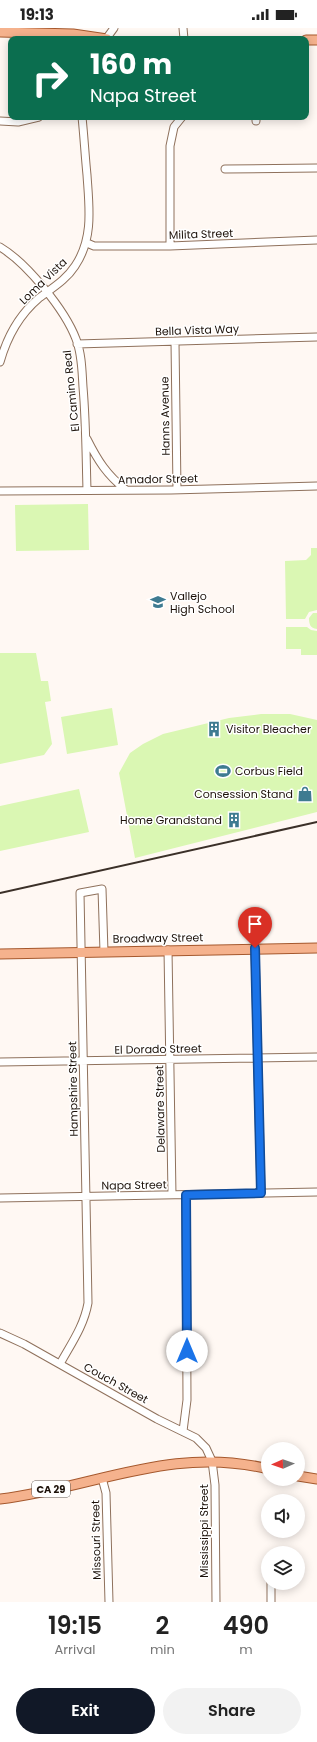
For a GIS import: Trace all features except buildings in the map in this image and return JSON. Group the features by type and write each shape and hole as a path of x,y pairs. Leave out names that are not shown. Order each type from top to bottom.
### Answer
{"main road":[{"path":"0,32 66,34 82,36"},
{"name":"Broadway Street","path":"0,954 317,948"},
{"name":"CA 29","path":"0,1498 41,1492 167,1464 212,1461 248,1464 261,1467"},
{"path":"305,1477 317,1478"}],"street":[{"path":"0,121 18,122 26,120"},
{"name":"Loma Vista","path":"0,362 8,338 17,323 27,310 69,274 76,265 87,243 90,215 82,120"},
{"path":"170,246 170,146 174,127 180,120"},
{"path":"225,169 317,168"},
{"name":"Milita Street","path":"87,243 94,246 170,246 317,240"},
{"name":"El Camino Real","path":"0,246 23,265 47,293 66,319 77,344 81,363 86,437 87,490"},
{"name":"Bella Vista Way","path":"77,344 317,337"},
{"name":"Hanns Avenue","path":"175,342 177,490"},
{"path":"86,437 105,471 112,479 126,490"},
{"name":"Amador Street","path":"0,491 177,490 317,486"},
{"name":"Hampshire Street","path":"60,1364 80,1330 86,1316 88,1303 80,893 102,889 104,952"},
{"path":"255,948 261,1193"},
{"name":"Delaware Street","path":"168,950 172,1195"},
{"name":"El Dorado Street","path":"0,1062 317,1057"},
{"name":"Napa Street","path":"0,1198 317,1192"},
{"path":"183,1431 187,1400 186,1195"},
{"name":"Couch Street","path":"0,1333 24,1344 157,1419 196,1438 202,1443 212,1461"},
{"name":"Mississippi Street","path":"212,1461 215,1485 216,1602"},
{"name":"Missouri Street","path":"102,1478 106,1493 109,1602"},
{"path":"271,1590 271,1602"}],"green space":[{"path":"88,504 89,550 16,551 15,505"},
{"path":"311,548 317,548 317,610 309,612 305,619 286,619 285,561 306,560 311,555"},
{"path":"313,613 317,613 317,629 311,627 310,624 309,618"},
{"path":"286,627 307,627 311,630 317,631 317,655 301,655 301,649 286,649"},
{"path":"0,653 36,653 41,681 48,681 51,701 45,702 52,744 44,755 0,764"},
{"path":"112,708 118,745 67,754 61,717"},
{"path":"261,714 290,714 317,720 317,812 135,858 119,773 130,753 143,744 163,734 229,718"},
{"path":"79,789 89,832 0,851 0,806"}],"railway":[{"path":"0,893 317,822"}],"place":[{"name":"Vallejo High School","path":"158,602"},
{"name":"Visitor Bleacher","path":"214,729"},
{"name":"Corbus Field","path":"223,771"},
{"name":"Consession Stand","path":"305,794"},
{"name":"Home Grandstand","path":"234,820"}],"route":[{"path":"187,1351 186,1195 261,1193 255,948"}]}
